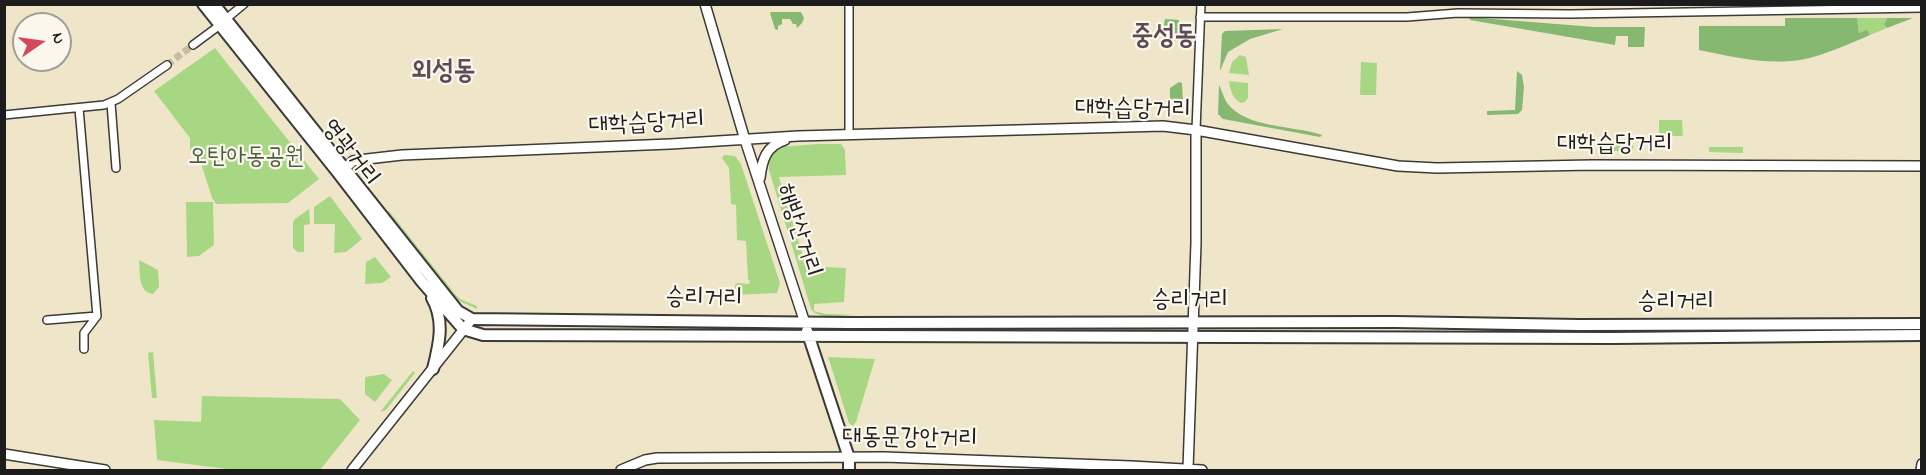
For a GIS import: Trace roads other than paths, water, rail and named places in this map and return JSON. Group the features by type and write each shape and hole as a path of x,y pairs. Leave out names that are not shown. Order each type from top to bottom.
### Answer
{"main road":[{"name":"영광거리","path":"203,4 223,22 345,168 458,311 472,319"},
{"name":"영광거리","path":"214,4 223,22 422,282 463,329"},
{"name":"해방산거리","path":"705,4 745,140 849,458 849,471"},
{"name":"대학습당거리","path":"345,168 358,160 402,155 798,136 1163,126 1398,166 1437,168 1592,165 1922,166"},
{"path":"1188,470 1194,323 1196,130"},
{"path":"760,183 762,162 769,148 780,141 798,136"},
{"path":"422,282 434,302 441,326 433,369"},
{"path":"352,471 472,319"},
{"name":"승리거리","path":"472,319 805,322 1395,322 1578,325 1922,324"},
{"name":"승리거리","path":"463,329 483,335 505,336 1624,338 1922,335"},
{"path":"4,454 105,471"},
{"name":"대동문강안거리","path":"621,471 645,460 657,458 884,457 1202,471"},
{"path":"1921,471 1922,464"}],"street":[{"path":"193,45 244,4"},
{"path":"849,4 849,135"},
{"path":"1196,130 1201,4"},
{"path":"1200,17 1407,17 1458,13 1569,14 1922,8"},
{"path":"4,115 111,103 167,65"},
{"path":"111,103 116,168"},
{"path":"79,108 97,316 84,333 84,349"},
{"path":"46,320 97,316"}],"tunnel":[{"path":"167,65 193,45"}],"district":[{"name":"중성동","path":"1164,39"},
{"name":"외성동","path":"443,74"}],"park label":[{"name":"오탄아동공원","path":"246,159"}]}
